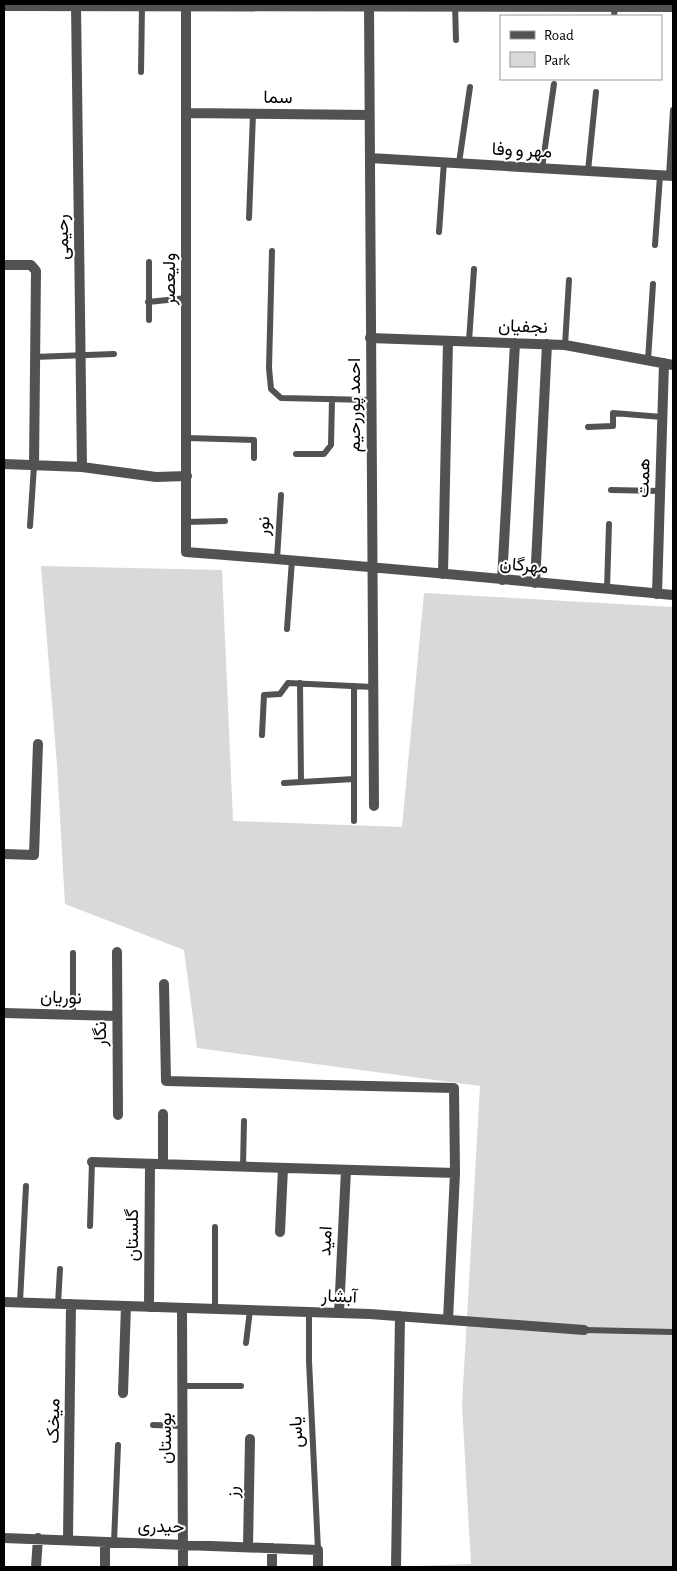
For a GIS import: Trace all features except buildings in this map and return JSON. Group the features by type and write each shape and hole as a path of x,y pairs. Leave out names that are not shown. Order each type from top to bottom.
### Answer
{"street":[{"name":"رحیمی","path":"76,5 82,467"},
{"name":"ولیعصر","path":"186,5 186,552"},
{"name":"احمد پوررحیم","path":"369,5 374,806"},
{"path":"4,6 455,5 545,9 673,7"},
{"name":"سما","path":"186,113 369,115"},
{"name":"مهر و وفا","path":"370,158 668,176"},
{"path":"4,265 31,265 36,271 34,466"},
{"name":"نجفیان","path":"370,338 565,344 669,364"},
{"path":"443,574 448,340"},
{"path":"502,580 515,343"},
{"path":"535,583 546,344"},
{"name":"همت","path":"657,594 662,417 669,364"},
{"path":"4,464 82,467 156,477 187,476"},
{"name":"مهرگان","path":"186,552 372,566 673,595"},
{"path":"4,854 34,855 38,744"},
{"name":"نگار","path":"117,952 118,1115"},
{"path":"164,984 166,1081 454,1088 455,1173 448,1320"},
{"name":"نوریان","path":"4,1012 117,1016"},
{"path":"163,1114 163,1164"},
{"path":"92,1162 455,1173"},
{"name":"گلستان","path":"149,1307 150,1164"},
{"path":"280,1232 283,1168"},
{"name":"امید","path":"339,1313 346,1170"},
{"name":"آبشار","path":"4,1302 339,1313 584,1330"},
{"name":"میخک","path":"68,1539 71,1304"},
{"path":"123,1393 126,1306"},
{"name":"بوستان","path":"182,1308 183,1567"},
{"path":"396,1567 400,1316"},
{"name":"رز","path":"248,1547 250,1439"},
{"name":"حیدری","path":"4,1538 318,1550"},
{"path":"36,1567 38,1538"},
{"path":"105,1567 109,1542"},
{"path":"272,1548 272,1567"},
{"path":"318,1550 318,1567"}],"lane":[{"path":"455,5 456,40"},
{"path":"141,72 142,6"},
{"path":"542,168 554,84"},
{"path":"458,163 470,88"},
{"path":"588,171 596,92"},
{"path":"656,245 668,176 673,110"},
{"path":"249,218 252,114"},
{"path":"439,232 444,162"},
{"path":"272,252 269,368 271,389 281,398 371,400"},
{"path":"148,262 149,320"},
{"path":"469,341 474,269"},
{"path":"565,344 569,280"},
{"path":"648,360 652,284"},
{"path":"148,302 186,298"},
{"path":"34,357 114,354"},
{"path":"296,454 324,454 331,445 332,399"},
{"path":"588,427 612,426 613,413 662,417"},
{"path":"187,438 254,440 254,458"},
{"path":"30,526 34,466"},
{"path":"611,490 660,491"},
{"name":"نور","path":"277,559 280,495"},
{"path":"186,522 225,520"},
{"path":"607,589 609,524"},
{"path":"287,630 292,560"},
{"path":"262,735 264,695 280,694 288,682 373,687"},
{"path":"300,683 301,782"},
{"path":"354,686 354,821"},
{"path":"284,783 354,779"},
{"path":"73,953 73,1014"},
{"path":"243,1167 244,1121"},
{"path":"90,1226 92,1162"},
{"path":"20,1302 26,1186"},
{"path":"215,1227 215,1309"},
{"path":"58,1304 60,1269"},
{"path":"246,1343 250,1310"},
{"name":"یاس","path":"310,1312 309,1362 318,1550"},
{"name":"آبشار","path":"584,1330 673,1332"},
{"path":"182,1386 241,1386"},
{"path":"153,1424 182,1426"},
{"path":"109,1542 118,1445"}],"green space":[{"path":"41,566 222,570 233,821 402,827 424,593 673,607 673,1567 387,1567 471,1564 462,1405 480,1086 197,1048 184,950 65,904 57,765"}]}
